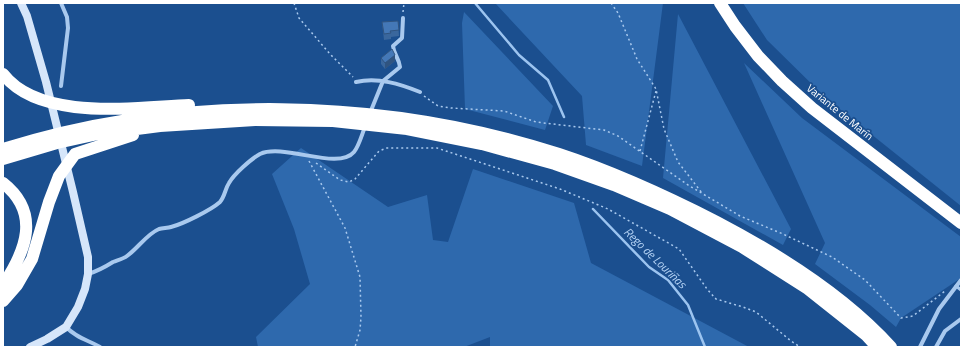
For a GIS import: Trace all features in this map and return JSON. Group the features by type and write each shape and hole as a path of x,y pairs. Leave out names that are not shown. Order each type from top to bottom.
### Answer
{"highway":[{"name":"Variante de Marín","path":"720,3 758,56 782,81 812,108 959,222"},
{"path":"3,74 27,95 50,103 75,107 115,108 213,104 260,109"},
{"path":"3,149 62,132 97,125 208,110 260,109 349,112 407,119 485,134 559,154 619,176 673,199 743,236 820,285 873,327 891,347"},
{"path":"3,159 57,143 98,134 160,126 255,120 333,121 407,129 482,144 555,164 670,209 742,247 808,289 866,335 878,347"},
{"path":"3,301 17,286 32,259 49,202 59,176 75,154 160,126"},
{"path":"3,183 12,190 20,200 25,212 27,226 21,254 3,285"}],"street":[{"path":"21,3 27,16 46,82 87,250 88,274 85,289 78,307 66,327 47,340 30,347"},
{"path":"61,3 67,17 68,28 61,86"},
{"path":"88,274 126,258 146,239 159,230 172,227 204,212 219,202 225,195 229,183 233,178 260,154 288,152 331,159 346,158 354,152 383,81 400,67 399,60 393,52 393,46 402,38 403,18"},
{"path":"356,82 367,79 383,81 411,88 420,92"},
{"path":"920,347 939,309 961,280"},
{"path":"936,347 945,331 961,319"},
{"path":"66,327 76,337 89,341 100,347"}],"lane":[{"path":"956,286 961,290"}],"path":[{"path":"294,3 299,18 330,54 350,73 356,82"},
{"path":"403,18 404,3"},
{"path":"611,3 618,14 638,60 656,89 664,129 678,162 704,194"},
{"path":"640,151 656,89"},
{"path":"420,92 438,106 504,111 536,122 604,130 618,136 688,185 740,216 832,257 864,280 901,318 913,316 949,288"},
{"path":"355,347 360,330 361,316 360,277 345,228 326,190 308,160 340,180 348,182 355,179 379,151 387,148 437,148 560,189 608,209 679,249 707,289 716,299 756,312 800,347"}],"shaded area":[{"path":"495,3 663,3 642,166 586,145 582,96"},
{"path":"743,3 961,3 961,206 826,98 767,40"},
{"path":"464,12 553,106 545,130 465,109 462,23"},
{"path":"678,14 791,229 783,245 663,178"},
{"path":"744,63 802,118 961,237 961,278 901,318 896,327 870,305 815,264 825,243"},
{"path":"301,148 388,207 427,195 433,240 448,242 473,169 574,203 591,263 749,347 490,347 490,337 464,347 258,347 256,337 310,284 294,229 272,174"}],"building":[{"path":"398,21 399,30 390,31 391,33 384,34 382,22"},
{"path":"392,49 395,55 385,63 381,58"}],"waterway":[{"name":"Rego de Louriñas","path":"475,3 519,55 548,80 564,117"},
{"name":"Rego de Louriñas","path":"593,209 649,267 668,280 688,305 705,347"}]}
